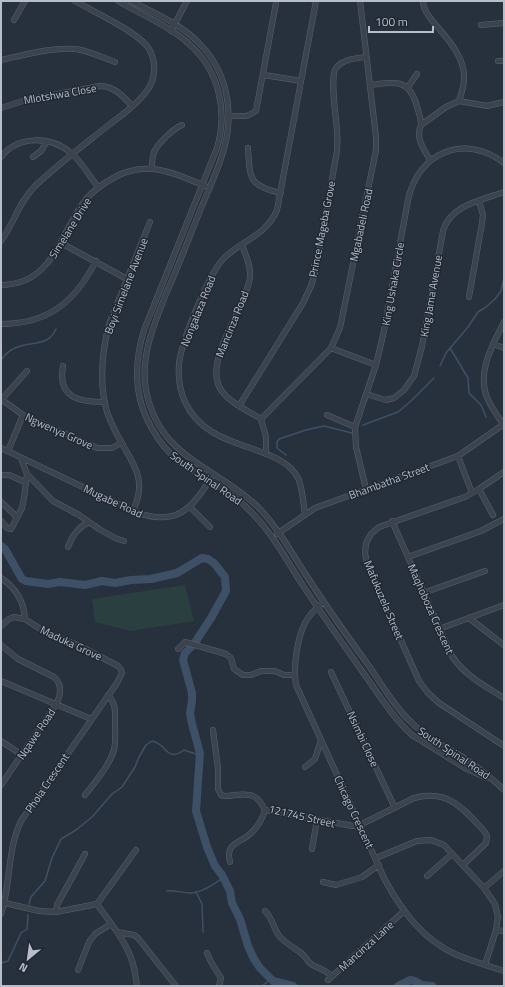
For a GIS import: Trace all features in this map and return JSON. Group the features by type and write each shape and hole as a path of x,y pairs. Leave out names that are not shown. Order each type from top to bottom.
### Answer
{"street":[{"path":"14,20 25,1"},
{"path":"1,241 30,191 72,154 132,106 145,94 153,79 154,61 149,49 144,43 132,34 75,1"},
{"name":"South Spinal Road","path":"118,1 189,43 204,61 215,82 221,103 222,117 220,139 139,345 137,374 138,386 143,409 147,419 155,434 176,458 189,468 228,492 244,504 260,521 273,537 317,607 390,710 406,729 412,735 466,768 494,780"},
{"name":"South Spinal Road","path":"131,1 174,24 190,34 199,42 219,70 226,93 230,116 223,152 152,331 146,351 144,376 154,417 167,438 182,453 229,484 252,502 265,515 279,533 323,602 393,701 411,722 427,735 471,763 494,780 504,790"},
{"path":"171,31 188,1"},
{"name":"Nongalaza Road","path":"305,514 300,483 295,473 280,461 266,454 233,443 207,428 196,418 185,402 180,381 179,363 182,350 207,285 214,271 228,254 261,232 270,224 277,210 316,1"},
{"name":"Mgabadeli Road","path":"261,419 331,348 340,328 376,155 376,137 371,85 360,1"},
{"path":"423,1 426,12 453,47 462,65 464,80 459,101"},
{"path":"230,116 247,116 256,111 264,75 276,3"},
{"path":"481,25 504,23"},
{"path":"1,60 46,51 73,49 115,62"},
{"name":"Prince Mageba Grove","path":"239,406 303,303 311,286 316,270 337,151 334,73 335,69 342,63 352,59 367,57"},
{"path":"408,87 417,74"},
{"path":"264,75 301,81"},
{"path":"371,85 396,82 408,87 414,97 420,116 421,125 419,138 430,160"},
{"name":"Mlotshwa Close","path":"1,108 26,100 100,86 106,86 114,89 132,106"},
{"path":"421,125 446,107 459,101 487,106 504,102"},
{"path":"152,169 154,152 158,146 174,129 182,125"},
{"path":"1,157 22,142 36,140 57,144 72,154 98,187"},
{"path":"33,157 41,151 47,141"},
{"path":"248,148 250,172 253,181 263,188 281,193"},
{"name":"King Ushaka Circle","path":"366,489 356,447 355,427 376,365 384,331 412,183 419,171 430,160 448,152 474,149 486,152 504,163"},
{"name":"Simelane Drive","path":"1,285 15,284 34,275 48,263 83,203 98,187 113,178 126,172 152,169 172,173 209,187"},
{"name":"King Jama Avenue","path":"366,394 389,400 397,396 411,380 416,371 444,228 448,220 464,207 504,192"},
{"path":"469,297 483,219 479,201"},
{"name":"Boyi Simelane Avenue","path":"133,511 138,497 139,480 135,468 109,418 105,402 103,370 106,339 111,318 150,222"},
{"path":"61,243 127,279"},
{"name":"Mancinza Road","path":"242,245 250,267 250,278 221,352 216,373 221,390 226,396 239,406 261,419"},
{"path":"1,324 25,322 44,316 57,309 83,285 96,262"},
{"path":"504,322 493,344 485,368 485,389 489,401 504,424"},
{"path":"493,344 504,348"},
{"path":"331,348 376,365"},
{"path":"63,366 62,382 68,393 82,401 105,402"},
{"path":"1,399 27,371"},
{"name":"Ngwenya Grove","path":"1,399 23,415 97,448 112,448 121,443"},
{"path":"8,451 23,415"},
{"path":"327,415 355,427"},
{"path":"261,419 266,437 266,454"},
{"name":"Bhambatha Street","path":"273,537 319,506 458,456 504,424"},
{"name":"Mugabe Road","path":"1,448 133,511 151,517 164,518 178,515 190,507 198,498 213,474"},
{"path":"458,456 472,493"},
{"path":"21,458 27,474 53,501 112,536 124,541"},
{"name":"Mafukuzela Street","path":"504,472 472,493 378,527 371,534 366,543 366,558 382,599 419,680 428,693 438,703 504,746"},
{"path":"1,521 7,528 11,529 23,506 27,474"},
{"path":"1,475 9,475 25,482"},
{"path":"479,489 493,516"},
{"path":"1,502 17,517"},
{"path":"190,507 210,527"},
{"path":"408,557 481,531 504,519"},
{"path":"68,547 74,534 82,526 89,522"},
{"name":"Maqhoboza Crescent","path":"392,522 452,656 464,672 504,698"},
{"path":"423,594 485,571"},
{"path":"1,578 13,588 21,599 25,619 14,617 2,623"},
{"name":"Chicago Crescent","path":"323,602 317,607 304,625 296,657 294,675 296,685 397,902 421,930 435,943 457,955 504,971"},
{"path":"439,629 504,605"},
{"path":"468,618 504,645"},
{"name":"Maduka Grove","path":"25,619 45,632 80,646 118,666"},
{"path":"178,649 186,642 208,650 223,653 232,660 234,669 243,674 251,675 261,671 275,671 284,675 294,675"},
{"path":"1,645 18,659 50,674 57,680 60,685 60,692 57,703"},
{"name":"Phola Crescent","path":"1,914 17,830 21,821 122,673 118,666"},
{"name":"Nsimbi Close","path":"331,672 394,806"},
{"path":"1,681 57,703 91,719"},
{"path":"85,795 106,764 114,749 115,706 108,695"},
{"name":"Nqawe Road","path":"1,785 57,703"},
{"name":"121745 Street","path":"213,730 218,768 219,793 224,797 253,795 260,801 265,810 348,826 360,825"},
{"path":"305,767 315,759 321,740"},
{"path":"1,741 22,755"},
{"path":"360,825 394,806 423,795 449,799 456,803 484,831 487,836 486,843 462,865"},
{"path":"230,862 228,856 233,845 250,835 262,818 265,810"},
{"path":"312,849 317,820"},
{"path":"376,858 417,841 424,840 438,842 444,845 484,888 496,904 498,917 496,930 485,965"},
{"path":"4,903 39,911 56,912 97,904 136,850"},
{"path":"56,912 57,905 85,854"},
{"path":"427,876 452,854"},
{"path":"323,882 336,885 362,877 379,865"},
{"path":"484,888 504,871"},
{"path":"97,904 117,932 130,955 137,986"},
{"name":"Mancinza Lane","path":"265,911 269,916 276,932 281,938 301,953 311,964 324,969 330,978 404,911"},
{"path":"78,970 89,942 95,934 111,924"},
{"path":"496,930 504,931"},
{"path":"117,932 134,935 138,938 176,986"},
{"path":"207,952 211,962 221,978 219,986"}],"green space":[{"path":"185,585 194,621 131,631 95,622 92,599"}],"waterway":[{"path":"440,366 446,353 468,327 478,312 495,299 501,291 504,278"},
{"path":"1,360 13,349 19,346 48,339 53,335 56,329"},
{"path":"450,348 468,378 469,393 481,405 486,417"},
{"path":"363,425 398,412 434,378"},
{"path":"286,455 277,448 277,442 279,439 324,426 352,433"},
{"path":"1,546 5,549 22,579 26,581 48,584 60,582 85,585 102,581 115,583 131,580 151,579 177,573 202,558 208,559 214,563 225,577 226,591 194,644 185,653 183,660 192,693 190,713 200,753 196,811 207,847 215,866 222,875 230,891 232,903 240,919 248,946 254,959 260,968 273,981 293,986"},
{"path":"29,904 31,897 45,881 52,858 61,839 76,830 92,817 112,794 122,787 135,767 146,745 152,741 157,743 170,754 178,753 184,750 196,754 200,753"},
{"path":"167,891 187,893 199,892 223,878"},
{"path":"196,892 202,904 203,932"},
{"path":"1,963 8,961 21,933 27,929 28,915"},
{"path":"262,986 271,979"},
{"path":"398,986 410,980 422,985 432,986"}]}
